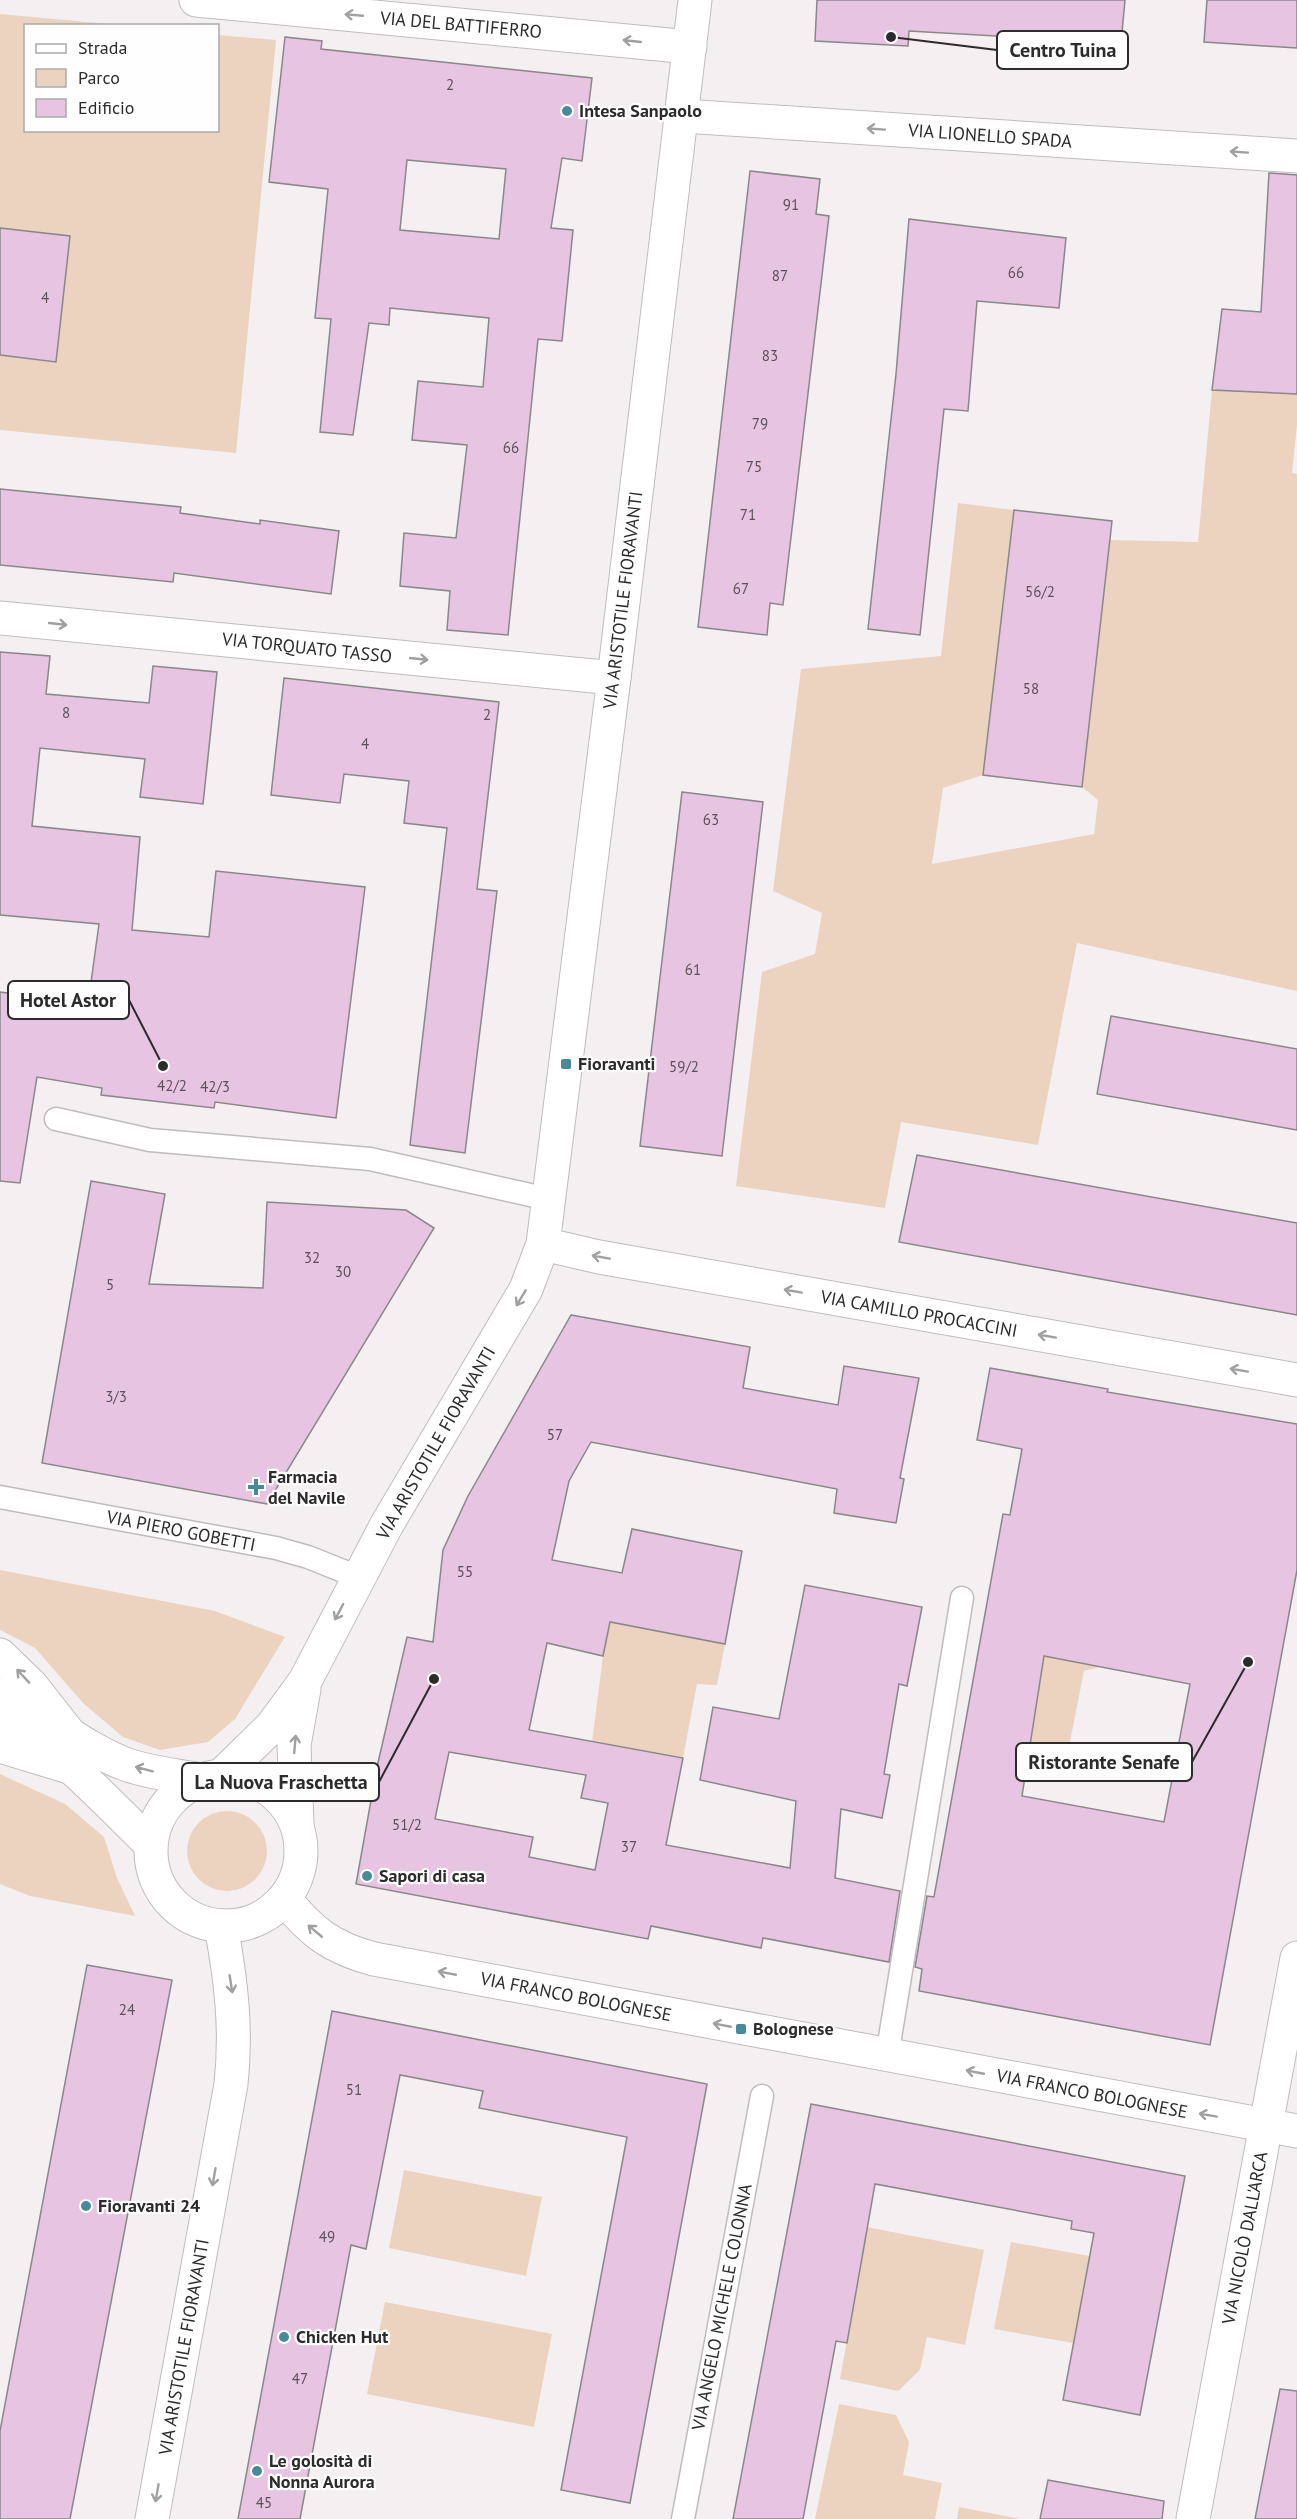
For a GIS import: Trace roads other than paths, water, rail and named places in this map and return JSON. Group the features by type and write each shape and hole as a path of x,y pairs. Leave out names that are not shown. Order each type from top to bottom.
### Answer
{"street":[{"name":"VIA DEL BATTIFERRO","path":"196,0 690,47"},
{"name":"VIA ARISTOTILE FIORAVANTI","path":"211,1778 272,1726 305,1681 358,1578 526,1289 543,1244 614,678 695,0"},
{"name":"VIA LIONELLO SPADA","path":"682,116 1297,156"},
{"name":"VIA TORQUATO TASSO","path":"0,618 614,678"},
{"name":"VIA CAMILLO PROCACCINI","path":"543,1244 599,1257 1297,1380"},
{"path":"0,1655 31,1685 69,1734"},
{"name":"VIA ARISTOTILE FIORAVANTI","path":"297,1823 294,1745 305,1681"},
{"path":"0,1695 39,1714 69,1734 125,1764 211,1778 237,1776 267,1787 289,1810 297,1823 301,1843 301,1863 295,1882 285,1899 270,1913 252,1922 221,1926 195,1920 179,1910 166,1897 156,1880 151,1862 150,1844 156,1823 166,1804 182,1789 211,1778"},
{"path":"0,1713 40,1741 150,1844"},
{"path":"0,1746 69,1767"},
{"name":"VIA FRANCO BOLOGNESE","path":"285,1899 323,1938 336,1947 374,1959 1281,2128"},
{"name":"VIA ARISTOTILE FIORAVANTI","path":"152,2519 231,2084 234,2055 234,2007 221,1926"},
{"name":"VIA NICOLÒ DALL'ARCA","path":"1193,2519 1281,2128 1297,1958"}],"lane":[{"path":"56,1119 150,1140 370,1159 548,1199"},
{"name":"VIA PIERO GOBETTI","path":"0,1497 276,1548 308,1557 358,1578"},
{"path":"887,2056 962,1598"},
{"name":"VIA ANGELO MICHELE COLONNA","path":"683,2519 762,2096"}],"place":[{"name":"Centro Tuina","path":"891,37"},
{"name":"Intesa Sanpaolo","path":"567,111"},
{"name":"Fioravanti","path":"566,1064"},
{"name":"Hotel Astor","path":"163,1066"},
{"name":"Farmacia del Navile","path":"256,1487"},
{"name":"Ristorante Senafe","path":"1248,1662"},
{"name":"La Nuova Fraschetta","path":"434,1679"},
{"name":"Sapori di casa","path":"367,1876"},
{"name":"Bolognese","path":"741,2029"},
{"name":"Fioravanti 24","path":"86,2206"},
{"name":"Chicken Hut","path":"284,2337"},
{"name":"Le golosità di Nonna Aurora","path":"257,2471"}]}
